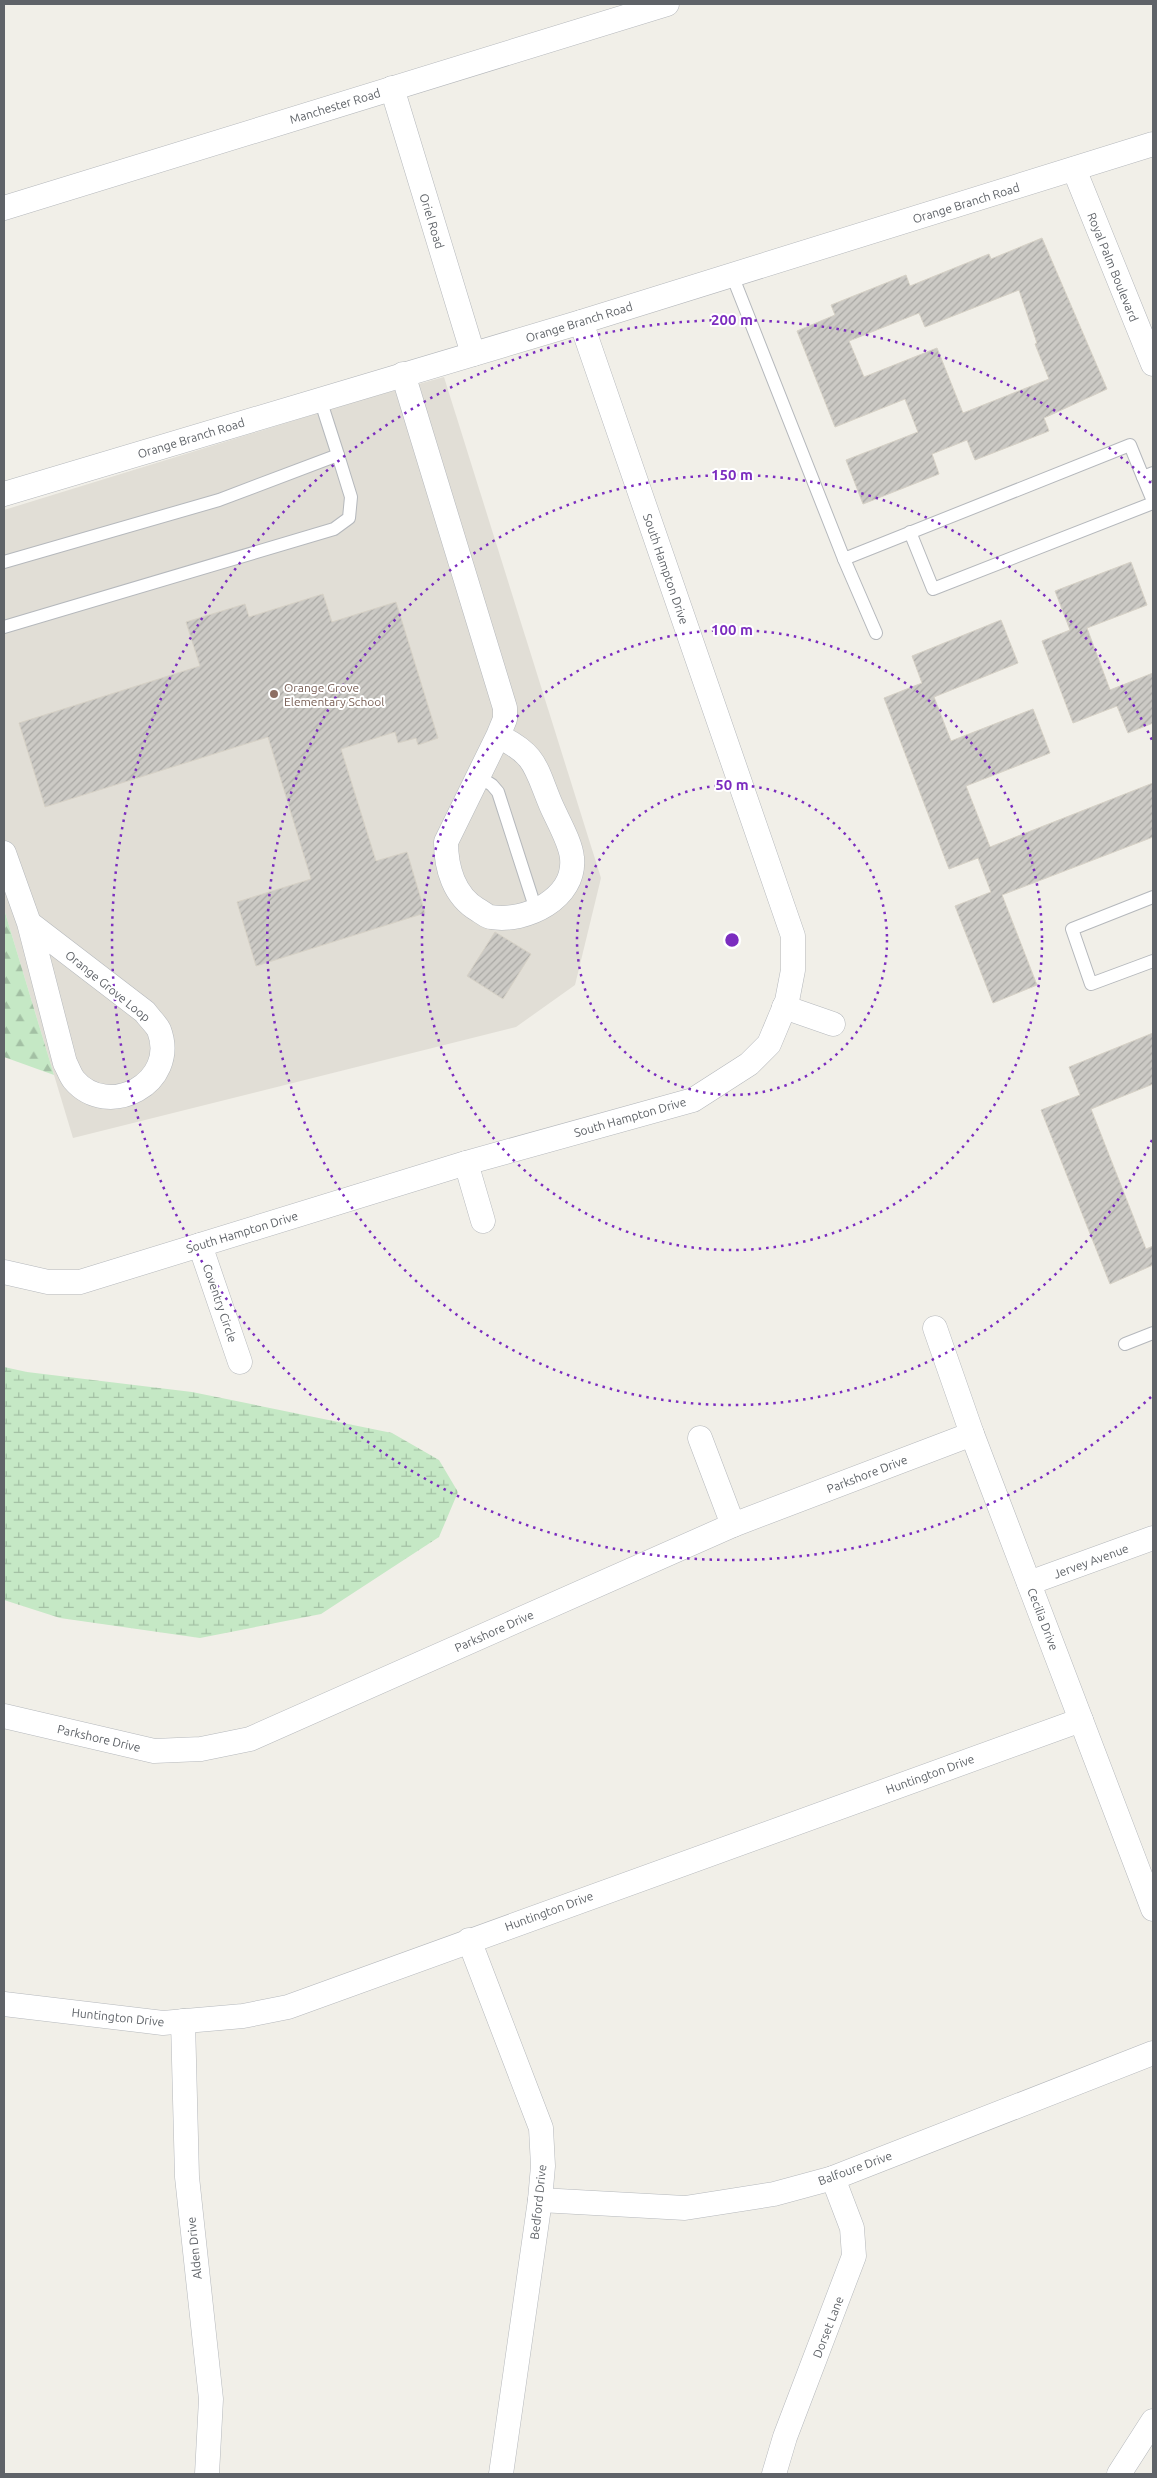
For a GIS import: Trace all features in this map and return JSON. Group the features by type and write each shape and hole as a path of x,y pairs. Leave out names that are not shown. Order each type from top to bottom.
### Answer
{"street":[{"name":"Manchester Road","path":"4,208 656,5"},
{"name":"Oriel Road","path":"392,88 473,354"},
{"name":"Orange Branch Road","path":"4,494 581,322 1153,144"},
{"name":"Royal Palm Boulevard","path":"1074,169 1153,364"},
{"name":"South Hampton Drive","path":"4,1272 48,1282 80,1282 466,1163 693,1100 749,1064 769,1044 784,1007 793,970 793,936 581,322"},
{"path":"403,374 505,708 505,719 498,736 446,842 446,857 455,886 470,905 490,917 524,916 547,904 562,890 570,874 572,857 532,759 519,746 498,736"},
{"name":"Orange Grove Loop","path":"4,853 29,923 65,1063 74,1079 85,1089 100,1096 118,1096 139,1089 151,1081 160,1065 162,1048 159,1029 144,1012 29,923"},
{"path":"784,1007 832,1024"},
{"path":"466,1163 483,1220"},
{"name":"Coventry Circle","path":"200,1245 240,1362"},
{"name":"Cecilia Drive","path":"934,1328 972,1434 1153,1909"},
{"name":"Parkshore Drive","path":"4,1716 154,1751 201,1749 250,1739 734,1525 972,1434"},
{"path":"700,1438 734,1525"},
{"name":"Jervey Avenue","path":"1030,1584 1153,1538"},
{"name":"Huntington Drive","path":"4,2004 163,2023 243,2016 288,2007 1081,1720"},
{"name":"Bedford Drive","path":"469,1940 541,2128 543,2166 540,2200 501,2474"},
{"name":"Alden Drive","path":"183,2021 187,2177 210,2399 207,2474"},
{"name":"Balfoure Drive","path":"540,2200 685,2208 774,2194 832,2178 1153,2053"},
{"name":"Dorset Lane","path":"774,2474 785,2436 854,2256 852,2228 832,2178"},
{"path":"1119,2474 1153,2421"}],"lane":[{"path":"732,275 844,559 876,633"},
{"path":"4,627 334,529 349,518 352,497 320,399"},
{"path":"844,559 910,532 1130,444 1148,475 1153,502 933,589 910,532"},
{"path":"4,562 219,500 338,455"},
{"path":"478,776 492,785 498,792 536,910"},
{"path":"1153,897 1072,930 1091,984 1153,961"},
{"path":"1125,1344 1153,1333"}],"shaded area":[{"name":"Orange Grove Elementary School","path":"444,377 601,878 575,985 516,1027 73,1138 4,909 4,510 364,399"}],"green space":[{"path":"4,909 54,1075 4,1057"},
{"path":"4,1367 27,1372 192,1392 392,1433 439,1460 458,1492 439,1537 321,1614 200,1638 60,1618 4,1600"}],"building":[{"path":"1042,238 1107,389 1044,418 1049,431 975,460 967,440 932,454 939,474 863,504 846,460 918,432 905,399 835,427 797,331 835,315 831,305 906,275 910,286 989,254 991,259","holes":["1019,290 1037,343 1035,344 1049,379 963,413 937,348 864,377 849,341 919,313 925,327"]},
{"path":"1131,562 1147,605 1087,628 1110,690 1153,673 1153,723 1128,733 1117,706 1073,723 1042,641 1070,630 1055,591"},
{"path":"323,594 332,622 396,602 438,738 418,745 416,738 398,743 395,732 341,749 376,861 407,852 425,913 256,966 237,902 311,879 268,737 45,807 19,723 200,666 186,622 245,604 249,617"},
{"path":"1001,620 1018,663 934,697 951,741 1033,709 1050,753 966,786 990,847 1153,783 1153,837 1002,895 1037,985 993,1003 955,906 991,892 978,858 949,869 884,698 922,683 912,656"},
{"path":"495,932 531,954 503,999 467,976"},
{"path":"1153,1033 1153,1084 1091,1109 1146,1249 1153,1246 1153,1265 1110,1284 1041,1110 1080,1095 1069,1067"}],"place":[{"name":"Orange Grove Elementary School","path":"274,694"}]}
